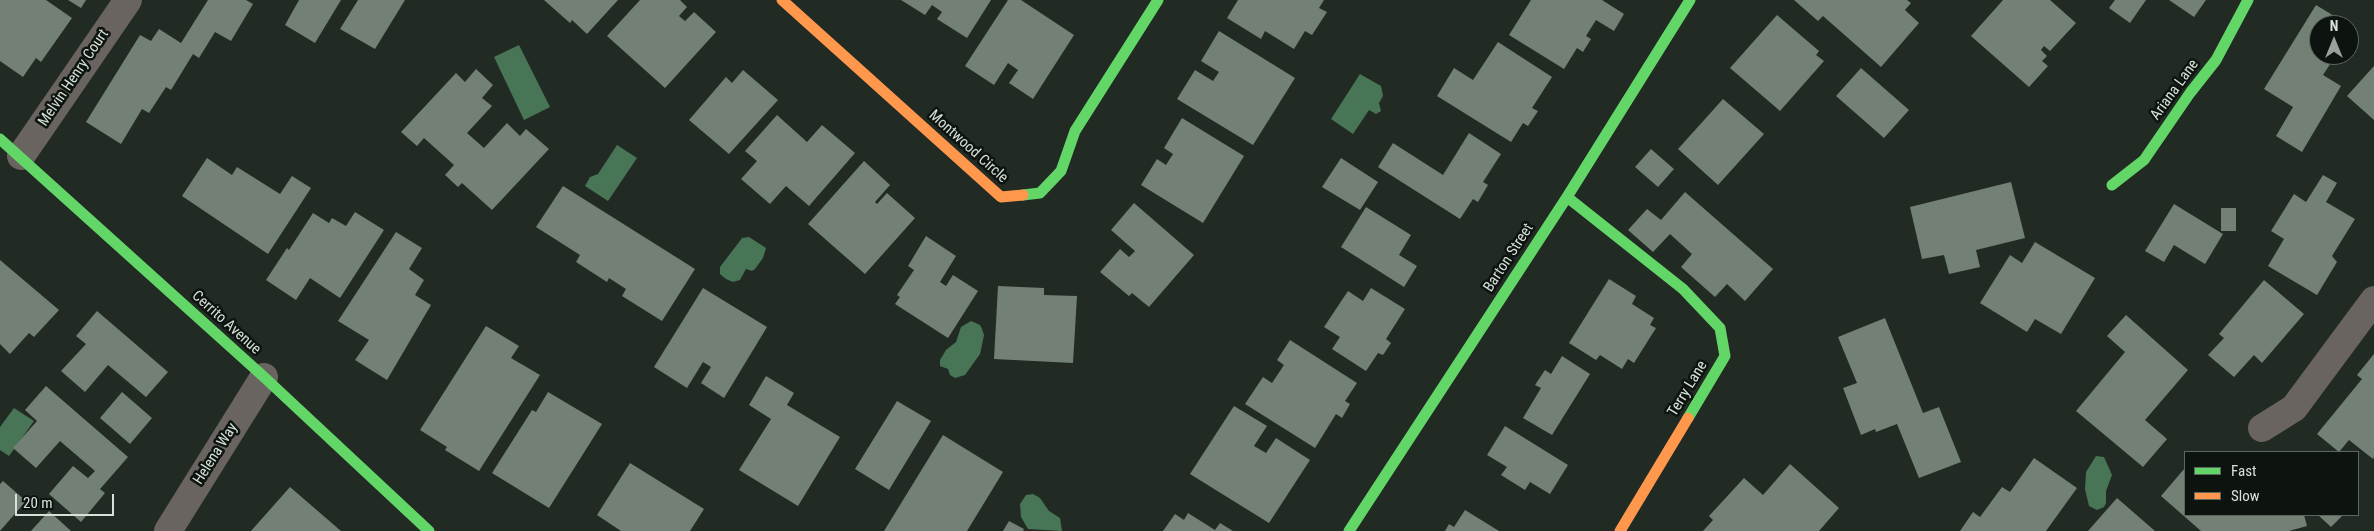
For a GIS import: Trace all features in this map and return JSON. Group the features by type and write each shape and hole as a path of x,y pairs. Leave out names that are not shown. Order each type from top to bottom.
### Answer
{"street":[{"name":"Melvin Henry Court","path":"21,156 128,0"},
{"name":"Montwood Circle","path":"782,0 1001,197 1040,193 1061,171 1075,131 1158,0"},
{"name":"Barton Street","path":"1349,531 1567,197 1690,0"},
{"name":"Ariana Lane","path":"2112,185 2144,160 2190,93 2216,60 2248,0"},
{"name":"Cerrito Avenue","path":"0,139 264,377 429,531"},
{"name":"Terry Lane","path":"1567,197 1683,289 1720,328 1725,356 1620,531"},
{"path":"2262,428 2294,408 2374,300"},
{"name":"Helena Way","path":"168,531 264,377"}],"shaded area":[{"path":"519,45 550,107 524,120 494,57"},
{"path":"1360,74 1381,86 1383,96 1379,103 1381,111 1376,114 1369,110 1353,134 1331,119"},
{"path":"617,145 637,158 608,201 585,186 590,177 598,174"},
{"path":"749,237 766,248 763,258 752,271 746,269 740,280 733,282 726,279 720,274 720,267 742,238"},
{"path":"971,321 980,325 984,335 980,354 965,375 955,378 950,375 948,369 940,366 940,360 946,350 956,342 961,327"},
{"path":"14,408 34,421 9,456 0,450 0,427"},
{"path":"2096,456 2104,457 2112,475 2106,491 2106,503 2104,507 2097,510 2089,506 2085,489 2086,472"},
{"path":"1033,494 1040,498 1049,511 1060,518 1062,531 1028,529 1021,517 1020,504 1026,495"}],"building":[{"path":"0,0 46,0 72,18 41,62 36,58 23,77 0,61"},
{"path":"68,0 86,0 81,8"},
{"path":"208,0 246,0 253,4 231,41 215,32 199,58 193,54 171,90 166,87 149,113 142,109 121,144 86,122 140,35 151,41 159,29 181,43"},
{"path":"299,0 341,0 315,43 285,25"},
{"path":"358,0 405,0 375,49 340,29"},
{"path":"544,0 618,0 587,34 572,20 570,23"},
{"path":"640,0 680,0 687,7 679,16 685,21 694,12 716,32 665,88 607,36"},
{"path":"901,0 991,0 967,38 937,19 942,12 932,5 925,15"},
{"path":"1008,0 1021,0 1074,35 1033,99 1009,83 1018,70 1008,63 994,85 965,66"},
{"path":"1238,0 1324,0 1319,8 1327,12 1312,35 1305,31 1294,49 1265,31 1261,39 1227,18"},
{"path":"1531,0 1602,0 1624,14 1614,31 1596,20 1586,36 1591,39 1583,52 1577,48 1564,69 1509,35"},
{"path":"1794,0 1907,0 1911,3 1905,10 1919,23 1881,67 1823,16 1818,21"},
{"path":"2003,0 2050,0 2076,23 2050,51 2044,46 2041,50 2047,56 2042,61 2048,66 2029,87 1971,36"},
{"path":"2115,0 2146,0 2130,23 2109,8"},
{"path":"2169,0 2206,0 2194,17"},
{"path":"2316,5 2332,15 2310,15"},
{"path":"1777,15 1819,51 1816,55 1824,61 1780,111 1730,68"},
{"path":"2309,16 2309,65 2330,65 2323,75 2341,86 2302,152 2276,136 2293,107 2264,89"},
{"path":"1219,31 1295,78 1253,145 1177,99 1195,70 1213,81 1219,72 1201,61"},
{"path":"1498,42 1552,77 1532,108 1538,111 1528,126 1523,123 1511,142 1437,96 1454,68 1473,80"},
{"path":"2374,66 2374,120 2347,96"},
{"path":"1861,68 1909,110 1884,138 1836,96"},
{"path":"476,69 493,85 482,98 492,106 467,133 484,148 507,123 520,136 526,129 549,149 492,210 462,183 458,187 445,175 454,165 424,138 417,146 401,132 456,73 465,82"},
{"path":"743,70 778,100 729,154 689,120 726,77 732,83"},
{"path":"1723,99 1764,134 1718,185 1678,149"},
{"path":"777,115 807,142 822,125 855,153 809,206 786,186 770,204 741,179 757,161 745,151"},
{"path":"1182,118 1244,156 1203,223 1141,185 1157,159 1166,165 1173,154 1164,148"},
{"path":"1469,133 1501,154 1483,182 1488,185 1478,202 1473,199 1460,219 1378,167 1393,143 1443,175"},
{"path":"1651,149 1674,169 1658,187 1635,167"},
{"path":"207,158 232,175 237,167 280,194 292,176 311,188 268,254 182,196"},
{"path":"1341,158 1378,182 1360,210 1322,187"},
{"path":"864,161 890,185 875,202 877,204 887,193 915,218 865,274 808,224"},
{"path":"2323,175 2337,183 2326,202 2355,219 2332,256 2337,262 2317,295 2268,266 2284,239 2271,231 2294,194 2306,202"},
{"path":"2011,182 2025,238 1976,250 1980,267 1949,274 1944,255 1922,259 1910,207"},
{"path":"563,186 695,269 662,321 622,296 626,289 609,278 607,282 576,262 580,255 536,227"},
{"path":"1685,192 1773,269 1745,301 1727,284 1715,297 1681,267 1692,254 1670,234 1653,252 1628,230 1647,209 1661,220"},
{"path":"1134,203 1194,255 1149,307 1132,293 1129,296 1100,272 1120,249 1129,257 1135,251 1111,230"},
{"path":"2174,204 2223,234 2205,264 2174,245 2164,262 2145,251"},
{"path":"1366,207 1411,235 1399,255 1417,266 1404,287 1341,247"},
{"path":"2221,208 2236,208 2236,231 2221,231"},
{"path":"355,212 384,230 340,298 310,278 296,300 266,280 287,248 289,250 313,213 329,223 332,218 346,226"},
{"path":"396,232 422,248 409,269 424,280 415,295 431,305 387,380 355,360 369,340 338,321"},
{"path":"926,236 956,256 940,282 946,286 953,275 978,291 948,338 895,304 900,297 897,295 914,270 908,266"},
{"path":"2035,242 2095,278 2061,334 2035,319 2027,332 1980,303 2010,255 2022,263"},
{"path":"0,260 59,310 34,337 29,333 10,354 0,344"},
{"path":"1609,279 1636,296 1632,304 1654,318 1650,325 1656,328 1634,363 1628,359 1622,369 1600,355 1596,360 1569,343"},
{"path":"2264,280 2304,314 2262,363 2254,355 2234,377 2208,355 2224,338 2219,334"},
{"path":"998,286 1044,288 1044,295 1077,296 1073,363 994,359"},
{"path":"703,288 767,327 724,398 701,383 711,367 703,362 687,388 654,367"},
{"path":"1371,288 1405,309 1386,339 1391,343 1383,355 1378,353 1366,371 1332,349 1340,337 1324,327 1348,291 1363,301"},
{"path":"97,311 168,372 146,397 108,365 85,392 61,371 86,344 76,336"},
{"path":"2126,315 2188,370 2145,420 2167,439 2143,467 2076,411 2125,352 2107,336"},
{"path":"1885,318 1923,413 1939,407 1961,462 1919,478 1897,424 1876,432 1875,429 1861,435 1843,388 1857,383 1838,337"},
{"path":"486,326 519,346 511,358 540,375 479,471 445,450 447,447 420,430"},
{"path":"1290,340 1357,383 1345,401 1350,404 1342,418 1336,414 1315,448 1245,404 1263,377 1272,383 1284,365 1277,360"},
{"path":"2374,354 2373,459 2349,440 2338,451 2317,434 2362,379 2357,375"},
{"path":"1562,356 1590,374 1552,435 1523,418 1541,388 1535,385 1545,370 1551,374"},
{"path":"766,376 794,393 787,405 840,437 798,506 739,470 771,419 749,405"},
{"path":"46,386 128,457 100,489 105,493 81,522 49,494 73,466 88,478 95,471 60,441 36,468 13,448 37,421 25,410"},
{"path":"122,392 152,418 130,444 100,418"},
{"path":"548,392 602,424 549,508 492,473 532,410 536,412"},
{"path":"897,401 931,421 889,490 855,469"},
{"path":"1234,406 1267,426 1254,446 1266,453 1276,438 1310,460 1269,523 1190,474"},
{"path":"1505,426 1568,465 1550,494 1530,482 1525,490 1501,475 1507,467 1487,455"},
{"path":"943,435 1003,472 967,531 884,531"},
{"path":"2034,458 2077,488 2046,531 1960,531 1973,512 1980,517 2002,487 2010,492"},
{"path":"630,463 704,509 690,531 621,531 597,515"},
{"path":"1790,464 1839,508 1819,531 1703,531 1713,520 1709,516 1744,478 1763,495"},
{"path":"2184,469 2184,516 2304,516 2307,526 2289,531 2201,531 2161,496"},
{"path":"3,481 26,501 0,531 0,484"},
{"path":"290,487 341,531 251,531"},
{"path":"2117,498 2155,531 2088,531"},
{"path":"1465,510 1499,531 1445,531 1449,524 1454,527"},
{"path":"49,511 71,531 31,531"},
{"path":"1188,513 1215,530 1220,523 1233,531 1163,531 1175,514 1184,520"},
{"path":"2319,516 2342,516 2331,527"},
{"path":"1009,521 1024,529 1023,531 1003,531"}],"traffic: fast":[{"path":"1023,195 1040,193 1061,171 1075,131 1158,0"},
{"path":"1349,531 1567,197 1690,0"},
{"path":"2112,185 2144,160 2190,93 2216,60 2248,0"},
{"path":"0,139 264,377 429,531"},
{"path":"1567,197 1683,289 1720,328 1725,356 1688,418"}],"traffic: slow":[{"path":"782,0 1001,197 1023,195"},
{"path":"1620,531 1688,418"}]}
